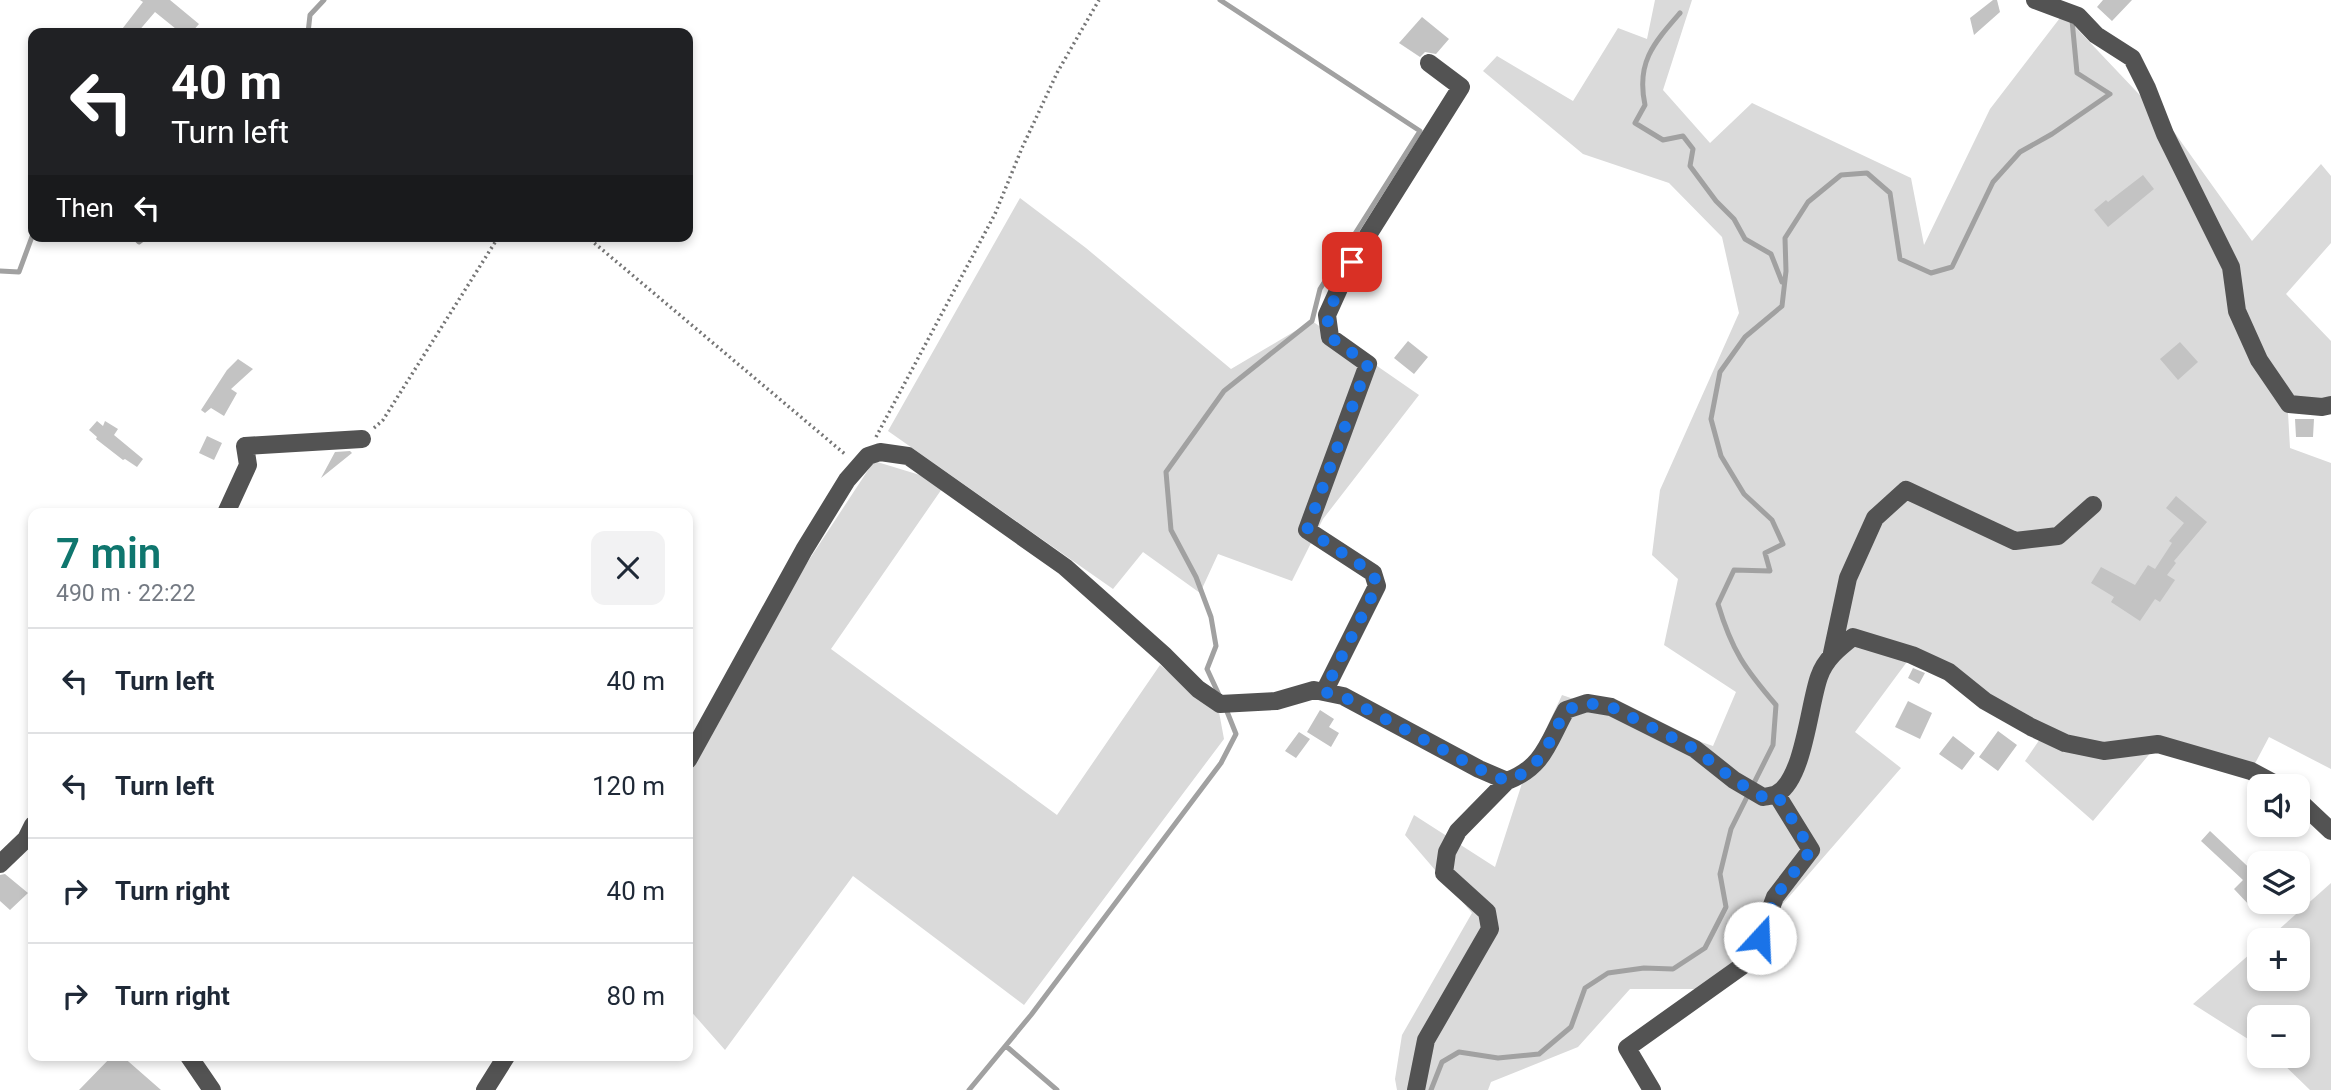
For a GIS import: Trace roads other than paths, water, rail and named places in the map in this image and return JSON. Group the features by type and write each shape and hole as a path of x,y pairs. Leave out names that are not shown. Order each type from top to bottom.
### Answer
{"street":[{"path":"2035,0 2078,16 2096,35 2132,58 2165,134 2231,267 2237,311 2259,360 2289,404 2322,407 2331,405"},
{"path":"1324,692 1377,586 1373,573 1307,530 1368,364 1330,337 1327,315 1352,262 1461,87 1429,63"},
{"path":"228,508 248,465 245,446 362,439"},
{"path":"693,751 804,550 863,460 880,452 908,456 1065,567 1146,638 1198,689 1220,704 1276,701 1314,690 1342,696 1479,769 1507,781"},
{"path":"1416,1090 1426,1040 1490,929 1487,912 1444,873 1447,852 1458,831 1507,781 1525,774 1541,760 1566,710 1587,703 1611,707 1695,749 1734,780 1763,797 1777,795 1788,784 1800,757 1819,676 1832,653 1848,578 1875,519 1906,490 2015,541 2058,536 2093,505"},
{"path":"1832,653 1853,637 1912,655 1949,672 1985,701 2066,743 2104,751 2158,744 2257,774"},
{"path":"1652,1090 1627,1048 1752,959 1775,897 1811,850 1777,795"},
{"path":"2310,811 2331,831"},
{"path":"0,864 28,840"},
{"path":"192,1061 212,1090"},
{"path":"485,1090 503,1061"}],"waterway":[{"path":"309,28 310,15 324,0"},
{"path":"1220,0 1420,131 1320,289 1312,321 1224,391 1166,472 1171,530 1196,577 1211,617 1216,646 1207,669 1220,697"},
{"path":"1680,13 1649,55 1643,77 1645,105 1635,123 1663,140 1683,136 1693,149 1690,166 1716,201 1734,219 1745,239 1771,254 1782,282"},
{"path":"1431,1090 1442,1062 1459,1052 1498,1058 1539,1054 1571,1027 1585,988 1608,973 1644,968 1673,969 1705,948 1726,907 1720,874 1731,829 1773,745 1776,705 1741,659 1718,604 1734,570 1770,571 1765,553 1783,544 1772,520 1744,494 1721,456 1711,419 1720,372 1745,337 1782,306 1786,271 1785,238 1808,202 1841,175 1867,173 1890,193 1900,259 1931,273 1952,267 1993,182 2020,152 2052,134 2110,94 2077,73 2072,20"},
{"path":"0,271 19,272 30,242"},
{"path":"969,1090 1031,1015 1221,763 1236,734 1226,709"},
{"path":"1006,1046 1057,1090"}]}
